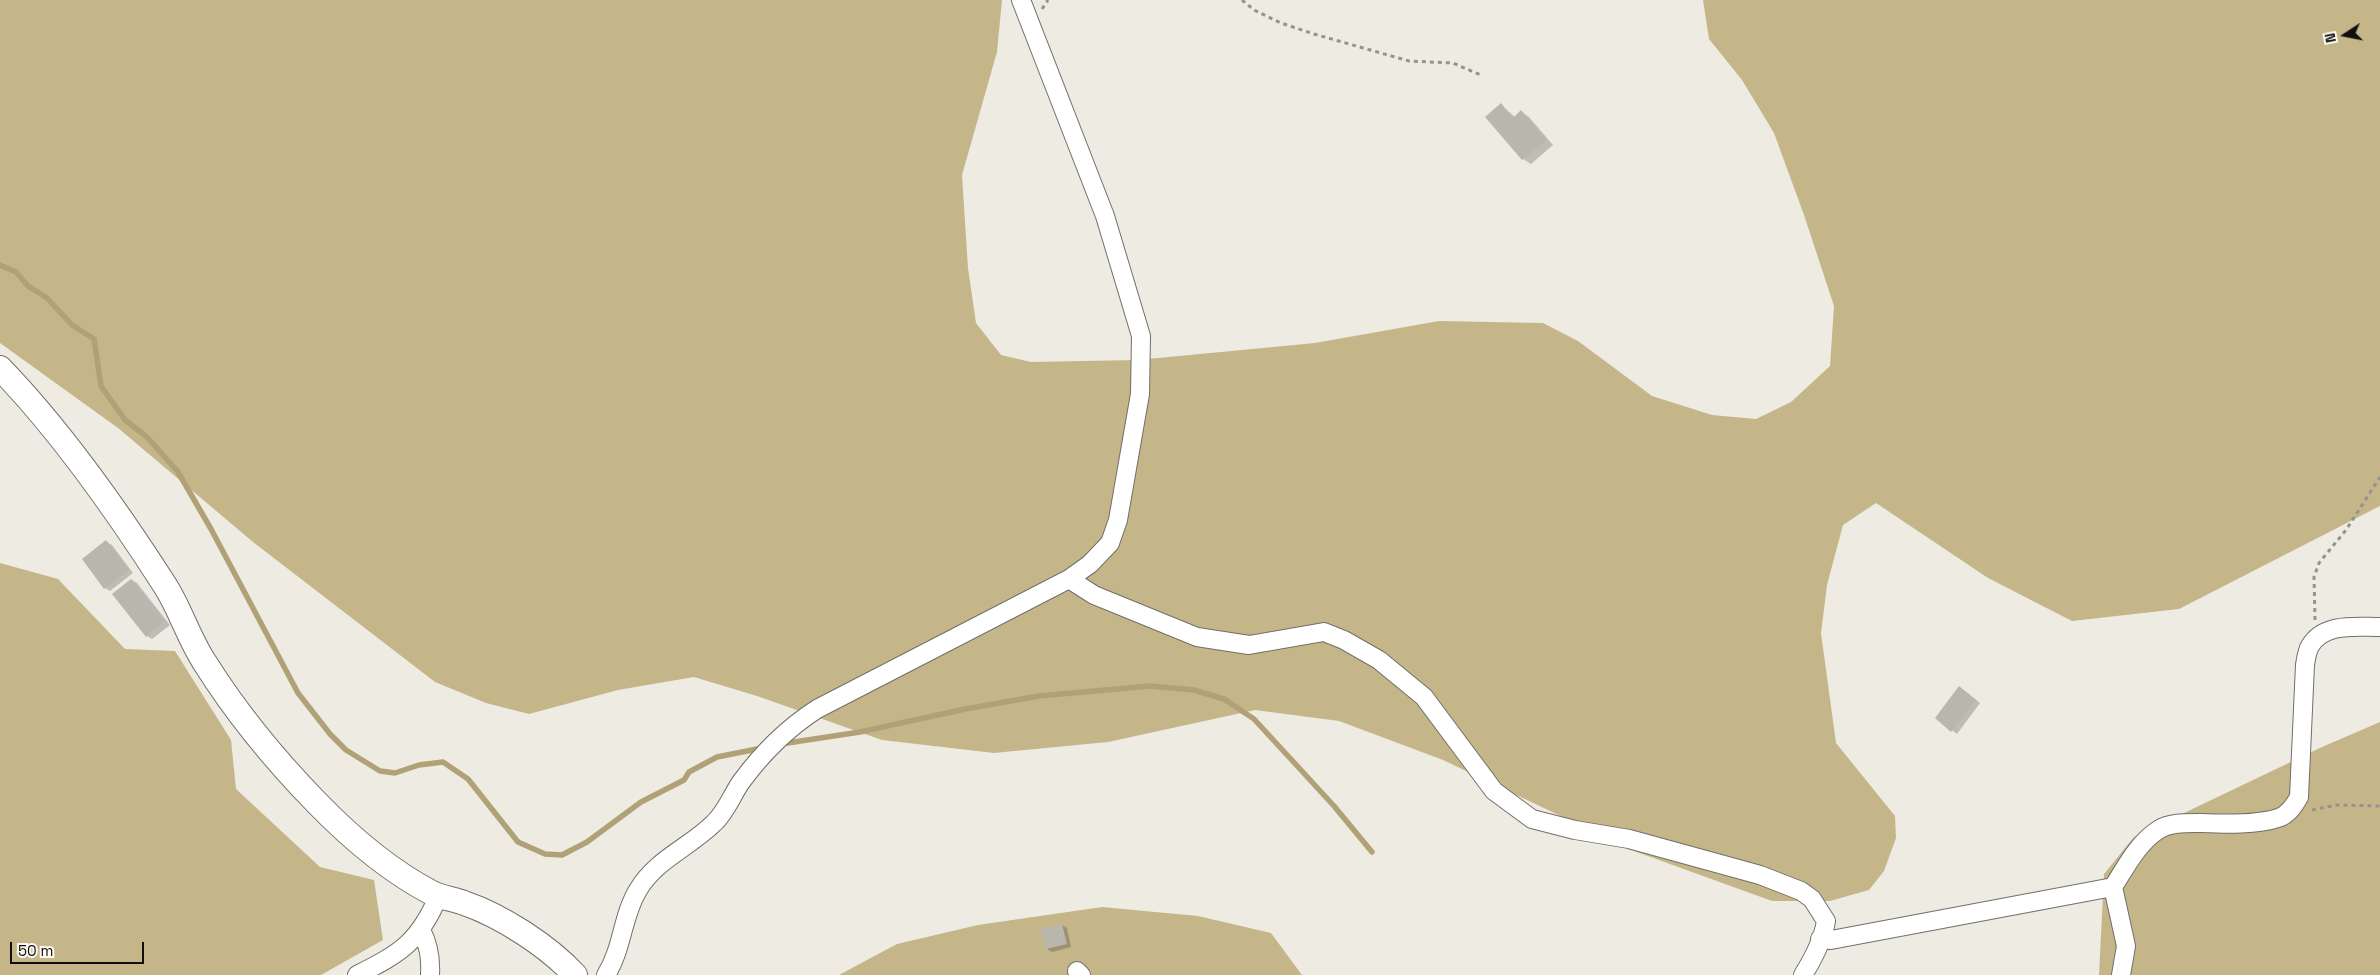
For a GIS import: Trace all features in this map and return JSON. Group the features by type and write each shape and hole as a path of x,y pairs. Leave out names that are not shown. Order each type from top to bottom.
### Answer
{"street":[{"path":"606,975 622,939 627,916 638,889 658,867 716,822 760,757 793,724 817,708 1069,579 1090,564 1110,543 1118,520 1140,394 1141,336 1105,216 1021,0"},
{"path":"0,368 38,409 68,447 167,588 203,661 247,725 286,770 356,841 411,880 439,895 466,903 517,930 543,946 575,975"},
{"path":"1069,579 1094,595 1197,637 1249,644 1324,632 1344,640 1379,660 1424,697 1458,746 1494,791 1532,819 1575,830 1629,840 1743,870 1801,891 1812,899 1826,921 1812,962 1804,975"},
{"path":"2121,975 2126,946 2113,887 2136,851 2158,830 2165,826 2189,823 2229,824 2279,818 2291,810 2300,797 2305,665 2310,646 2328,630 2345,627 2380,627"},
{"path":"1820,940 1831,940 2113,887"},
{"path":"357,975 396,954 422,930 429,920 439,895"},
{"path":"422,930 428,944 431,962 430,975"}],"path":[{"path":"1242,0 1254,10 1281,23 1306,31 1409,61 1453,63 1483,76"},
{"path":"2317,638 2314,577 2319,563 2346,530 2380,477"},
{"path":"2291,810 2297,814 2336,805 2380,806"}],"shaded area":[{"path":"0,0 1002,0 997,52 962,175 968,268 976,323 1001,355 1031,362 1137,360 1315,343 1439,321 1543,323 1578,341 1652,396 1712,415 1756,419 1791,402 1830,366 1834,306 1774,133 1742,80 1709,39 1703,0 2380,0 2380,506 2179,609 2072,621 1988,578 1876,503 1843,525 1827,585 1821,633 1836,743 1895,816 1896,838 1884,871 1869,890 1830,901 1772,901 1634,851 1443,760 1339,721 1255,710 1108,742 994,753 882,740 757,696 694,677 618,690 529,714 486,703 435,682 253,542 118,428 0,343"},
{"path":"0,563 58,579 125,649 175,651 231,740 236,789 320,867 374,880 383,940 321,975 0,975"},
{"path":"2380,722 2380,975 2099,975 2104,874 2134,837 2322,747"},
{"path":"1102,907 1198,916 1271,933 1302,975 839,975 897,944 978,925"}],"building":[{"path":"1501,103 1513,118 1521,110 1546,140 1522,160 1485,117"},
{"path":"106,540 129,570 104,589 82,559"},
{"path":"131,579 165,621 146,637 112,594"},
{"path":"1959,686 1976,700 1951,732 1935,718"},
{"path":"1062,924 1067,944 1046,949 1041,929"}],"waterway":[{"path":"0,265 16,272 28,286 47,298 72,325 94,339 101,386 125,420 147,437 178,472 211,529 298,693 330,734 346,750 380,771 395,773 419,765 443,762 468,779 518,842 545,854 562,855 587,842 641,802 684,780 689,772 717,757 762,748"},
{"path":"781,744 860,732 965,709 1039,696 1150,686 1194,690 1224,699 1254,719 1334,806 1372,852"}]}
